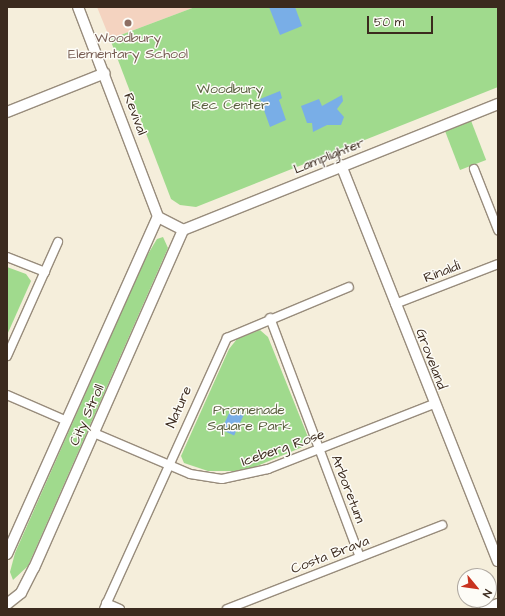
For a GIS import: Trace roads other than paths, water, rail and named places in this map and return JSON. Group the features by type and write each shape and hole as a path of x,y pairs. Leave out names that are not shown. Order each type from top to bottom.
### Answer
{"street":[{"name":"Revival","path":"78,7 105,73 158,217"},
{"path":"7,112 105,73"},
{"name":"Lamplighter","path":"183,230 341,165 498,104"},
{"name":"Groveland","path":"341,165 434,404 498,560"},
{"path":"474,169 498,230"},
{"path":"158,217 183,230"},
{"name":"City Stroll","path":"7,554 158,217"},
{"name":"City Stroll","path":"7,604 21,593 34,568 183,230"},
{"path":"7,356 58,242"},
{"path":"7,257 45,272"},
{"name":"Rinaldi","path":"395,304 498,264"},
{"name":"Nature","path":"105,606 222,344 239,331 349,287"},
{"name":"Arboretum","path":"270,318 360,557"},
{"path":"7,395 67,421"},
{"name":"Iceberg Rose","path":"94,433 190,474 222,479 268,469 434,404"},
{"name":"Costa Brava","path":"227,609 442,525"},
{"path":"485,609 498,604"},
{"path":"105,606 120,609"}],"water":[{"path":"269,7 295,7 302,26 280,35"},
{"path":"280,91 282,98 279,100 286,120 270,127 260,99"},
{"path":"342,95 343,101 337,109 344,117 341,125 327,125 313,132 312,123 307,123 301,106 319,99 322,106"},
{"path":"232,407 245,413 234,436 221,430"}],"place":[{"name":"Woodbury Elementary School","path":"128,23"}],"park label":[{"name":"Woodbury Rec Center","path":"230,98"},
{"name":"Promenade Square Park","path":"249,418"}]}
